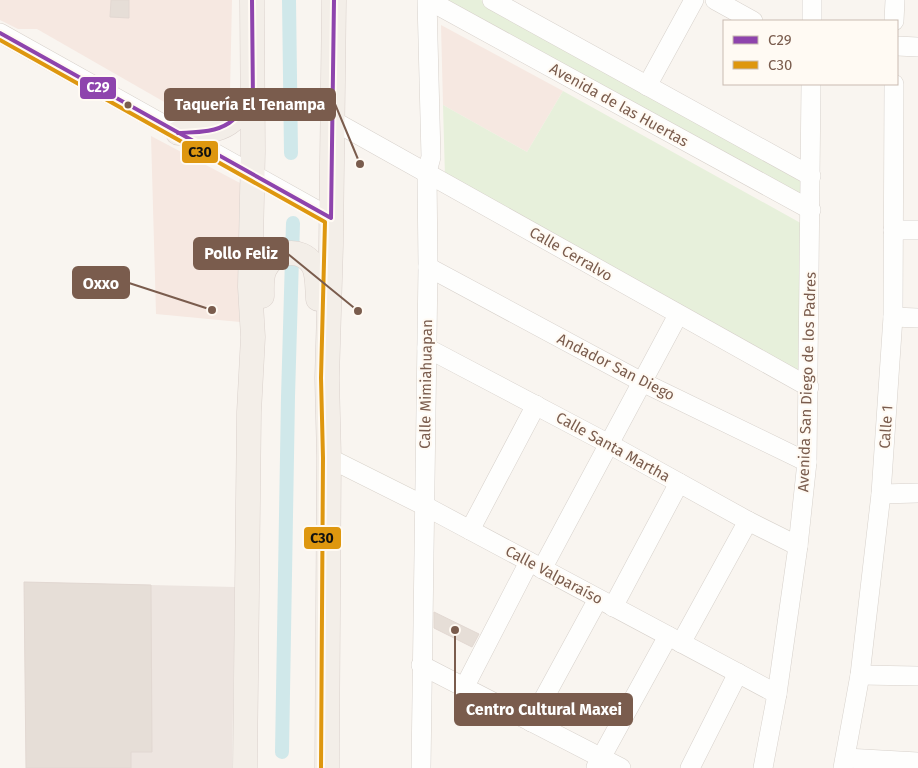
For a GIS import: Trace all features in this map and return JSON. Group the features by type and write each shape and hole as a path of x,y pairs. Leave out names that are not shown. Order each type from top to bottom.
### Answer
{"main road":[{"path":"245,768 249,412 253,337 250,287 253,101 252,0"},
{"path":"327,768 329,458 327,378 334,0"},
{"path":"178,133 205,132 228,124 253,101"},
{"path":"253,337 261,308 262,278 265,269 271,261 291,253 308,260 314,266 316,276 322,358 327,378"}],"street":[{"name":"Calle Mimiahuapan","path":"421,768 428,267 427,172 431,157 428,0"},
{"name":"Avenida de las Huertas","path":"428,0 810,210"},
{"name":"Avenida de las Huertas","path":"492,0 811,176"},
{"path":"647,86 694,0"},
{"path":"715,0 751,20"},
{"path":"812,0 812,20"},
{"path":"894,0 894,20"},
{"path":"0,33 331,218"},
{"path":"898,46 918,47"},
{"name":"Avenida San Diego de los Padres","path":"762,768 777,694 798,546 807,462 811,85"},
{"name":"Calle 1","path":"844,763 860,675 881,494 892,317 894,85"},
{"name":"Calle Cerralvo","path":"332,120 809,387"},
{"path":"893,230 918,230"},
{"name":"Andador San Diego","path":"428,267 642,382 807,462"},
{"path":"465,686 535,565 609,444 678,315"},
{"path":"892,317 918,318"},
{"name":"Calle Santa Martha","path":"427,348 798,546"},
{"path":"470,530 536,405"},
{"name":"Calle Valparaíso","path":"329,458 425,506 777,694"},
{"path":"531,722 679,483"},
{"path":"881,494 918,493"},
{"path":"599,762 748,521"},
{"path":"421,665 465,686 599,762 621,768"},
{"path":"690,768 738,673"},
{"path":"860,675 918,676"},
{"path":"844,763 918,762"}],"shaded area":[{"path":"0,0 232,0 228,106 222,113 209,120 194,119 37,29 18,29 0,20"},
{"path":"441,25 563,91 527,152 443,105"},
{"path":"151,136 240,183 243,204 240,322 156,314"},
{"path":"24,582 235,587 232,768 26,768"}],"green space":[{"path":"444,0 481,0 800,175 802,199"},
{"path":"563,91 806,226 804,379 445,177 443,105 527,152"}],"building":[{"path":"111,0 129,0 129,18 110,17"},
{"path":"24,582 151,585 152,752 131,752 131,768 26,768"},
{"path":"434,612 479,634 472,647 434,628"}],"waterway":[{"path":"289,0 291,153"},
{"path":"282,752 293,223"}],"transit line":[{"name":"C29","path":"178,133 217,129 229,123 253,101 252,0"},
{"name":"C29","path":"0,33 331,218 334,0"},
{"name":"C30","path":"0,40 325,222 321,378 323,458 321,768"}],"place":[{"name":"Taquería El Tenampa","path":"360,164"},
{"name":"Oxxo","path":"212,310"},
{"name":"Pollo Feliz","path":"358,311"},
{"name":"Centro Cultural Maxei","path":"455,630"}]}
